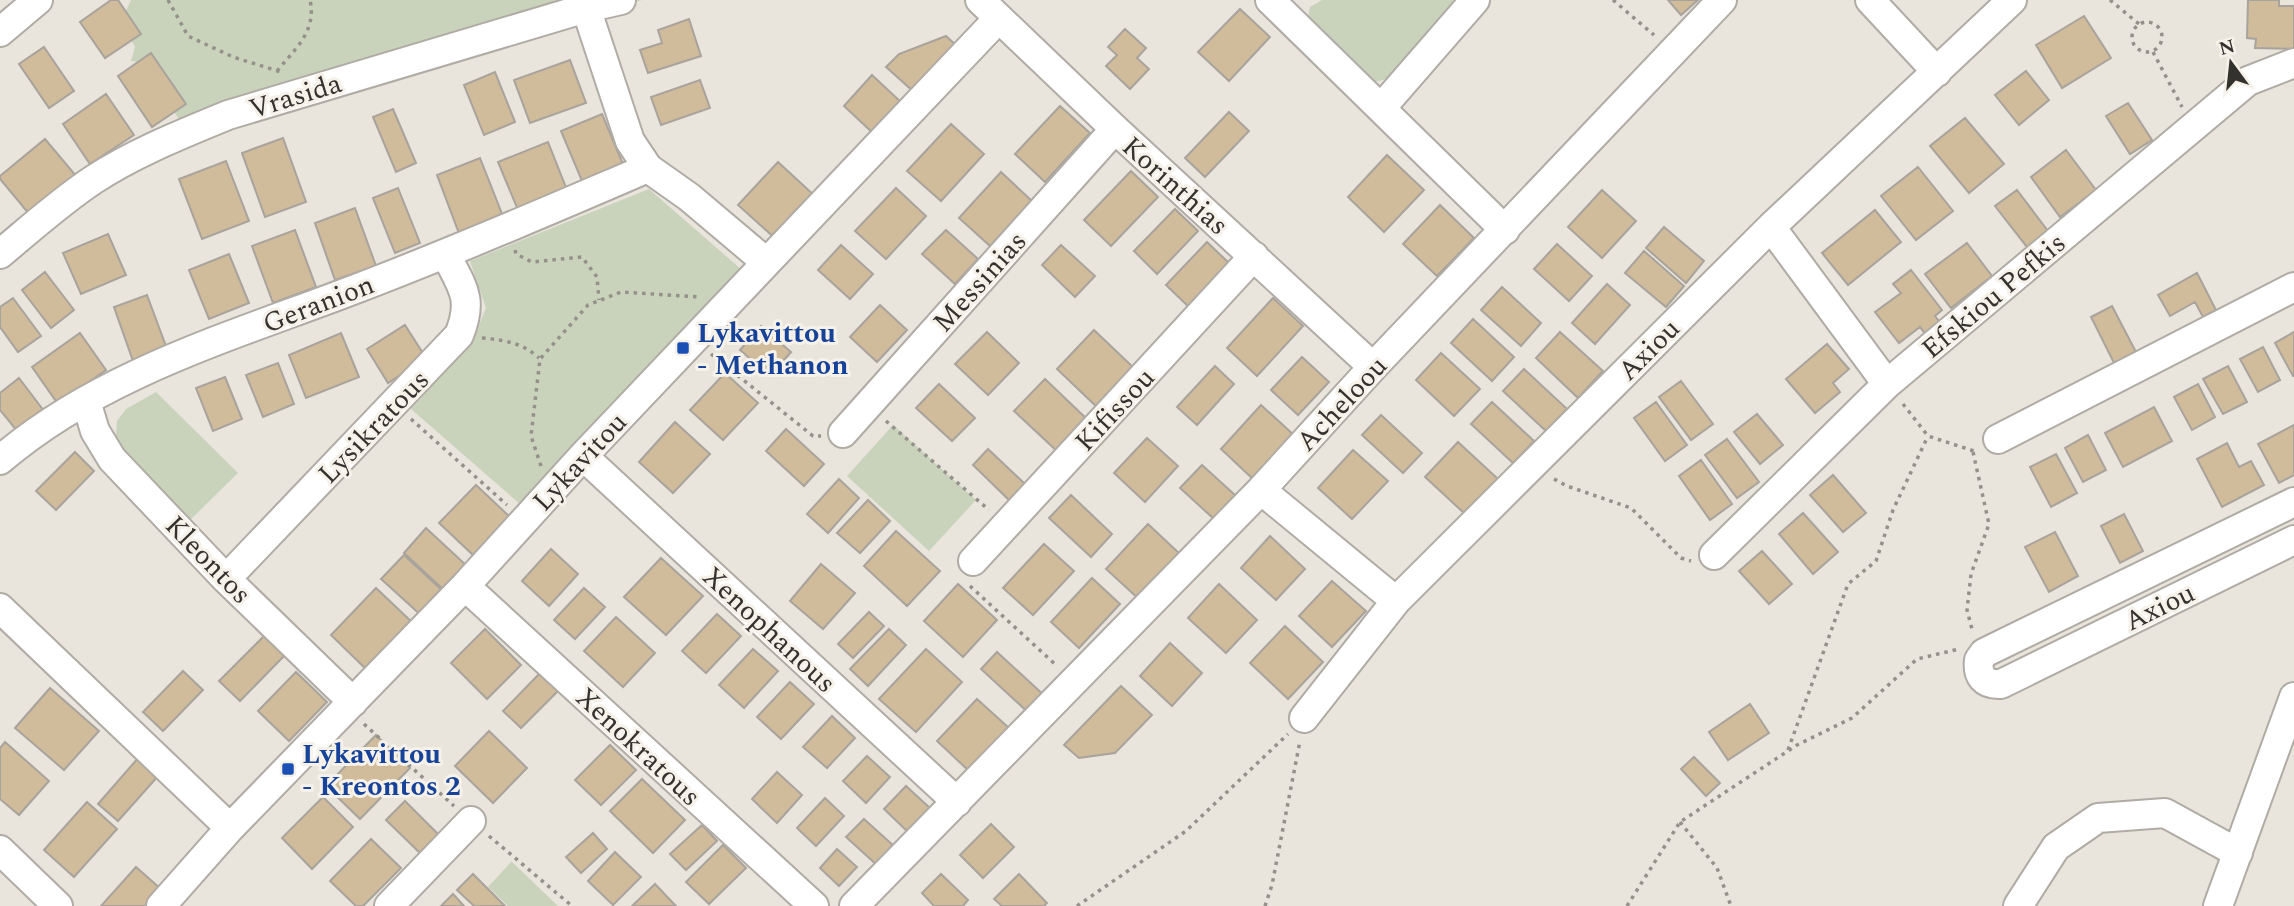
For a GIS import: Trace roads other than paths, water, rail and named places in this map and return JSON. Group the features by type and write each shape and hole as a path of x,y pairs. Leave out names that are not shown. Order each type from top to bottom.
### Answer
{"street":[{"path":"0,32 38,0"},
{"name":"Vrasida","path":"0,254 91,181 123,162 228,115 586,8 621,0"},
{"path":"1382,107 1475,0"},
{"name":"Acheloou","path":"854,906 1261,490 1722,0"},
{"path":"1870,0 1937,72"},
{"name":"Axiou","path":"1304,718 1396,601 1771,227 2012,0"},
{"path":"1278,2 1505,230"},
{"path":"586,8 631,142 648,168 688,197 766,262"},
{"name":"Korinthias","path":"989,9 1115,130 1373,368"},
{"name":"Lykavitou","path":"161,906 230,828 465,586 766,262 989,9"},
{"name":"Efskiou Pefkis","path":"1714,555 1887,384 2248,81 2294,63"},
{"name":"Messinias","path":"843,433 1115,130"},
{"name":"Geranion","path":"0,460 25,439 86,401 152,367 446,255 648,168"},
{"path":"1771,227 1887,384"},
{"name":"Lysikratous","path":"226,579 459,335 467,316 467,297 446,255"},
{"name":"Kifissou","path":"973,561 1254,256"},
{"path":"1998,439 2294,288"},
{"name":"Kleontos","path":"86,401 95,431 112,459 226,579 353,702"},
{"name":"Xenophanous","path":"583,456 957,802"},
{"path":"1261,490 1396,601"},
{"name":"Axiou","path":"2294,502 1981,649 1979,675 1984,681 2001,684 2294,540"},
{"name":"Xenokratous","path":"465,586 814,906"},
{"path":"0,608 230,828"},
{"path":"2218,906 2294,696"},
{"path":"2018,906 2056,847 2098,818 2165,813 2238,853"},
{"path":"389,906 471,821"},
{"path":"0,850 58,906"}],"place":[{"name":"Lykavittou - Methanon","path":"683,348"},
{"name":"Lykavittou - Kreontos 2","path":"288,769"}]}
